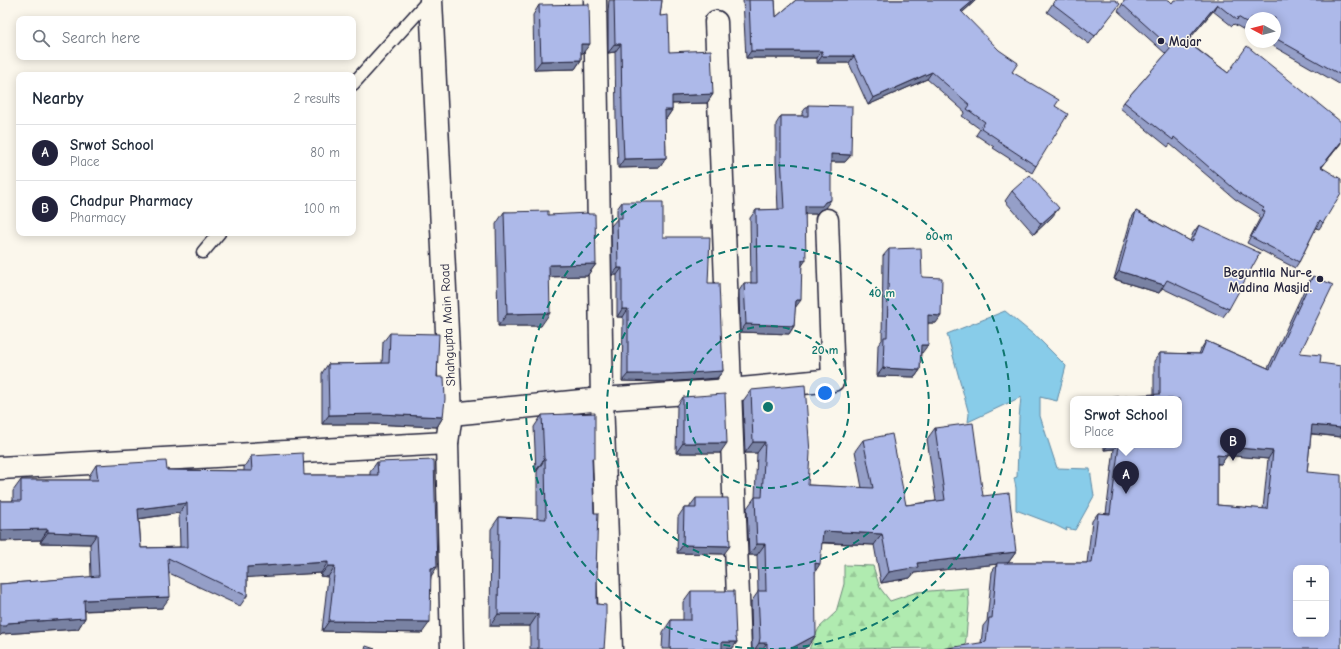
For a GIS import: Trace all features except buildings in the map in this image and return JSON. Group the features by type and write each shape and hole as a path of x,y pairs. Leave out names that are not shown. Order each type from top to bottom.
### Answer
{"street":[{"name":"Shahgupta Main Road","path":"430,0 451,414 447,443 452,649"},
{"path":"595,0 602,399 611,649"},
{"path":"716,22 740,649"},
{"path":"451,414 602,399 730,390 834,380 827,220"},
{"path":"0,468 447,443"}],"lane":[{"path":"356,81 430,0"},
{"path":"203,252 216,236"}],"green space":[{"path":"844,565 873,566 880,588 890,601 917,592 968,588 969,604 965,648 809,649 819,628 836,612 844,584"}],"water":[{"path":"1005,311 1040,340 1066,366 1057,401 1040,397 1040,416 1057,468 1090,469 1094,496 1075,530 1066,528 1067,531 1016,510 1016,488 1014,478 1017,477 1021,397 968,422 969,414 947,334"}],"place":[{"name":"Majar","path":"1161,41"},
{"name":"Beguntila Nur-e Madina Masjid.","path":"1320,279"},
{"name":"Chadpur Pharmacy","path":"1233,461"},
{"name":"Srwot School","path":"1126,494"}]}
